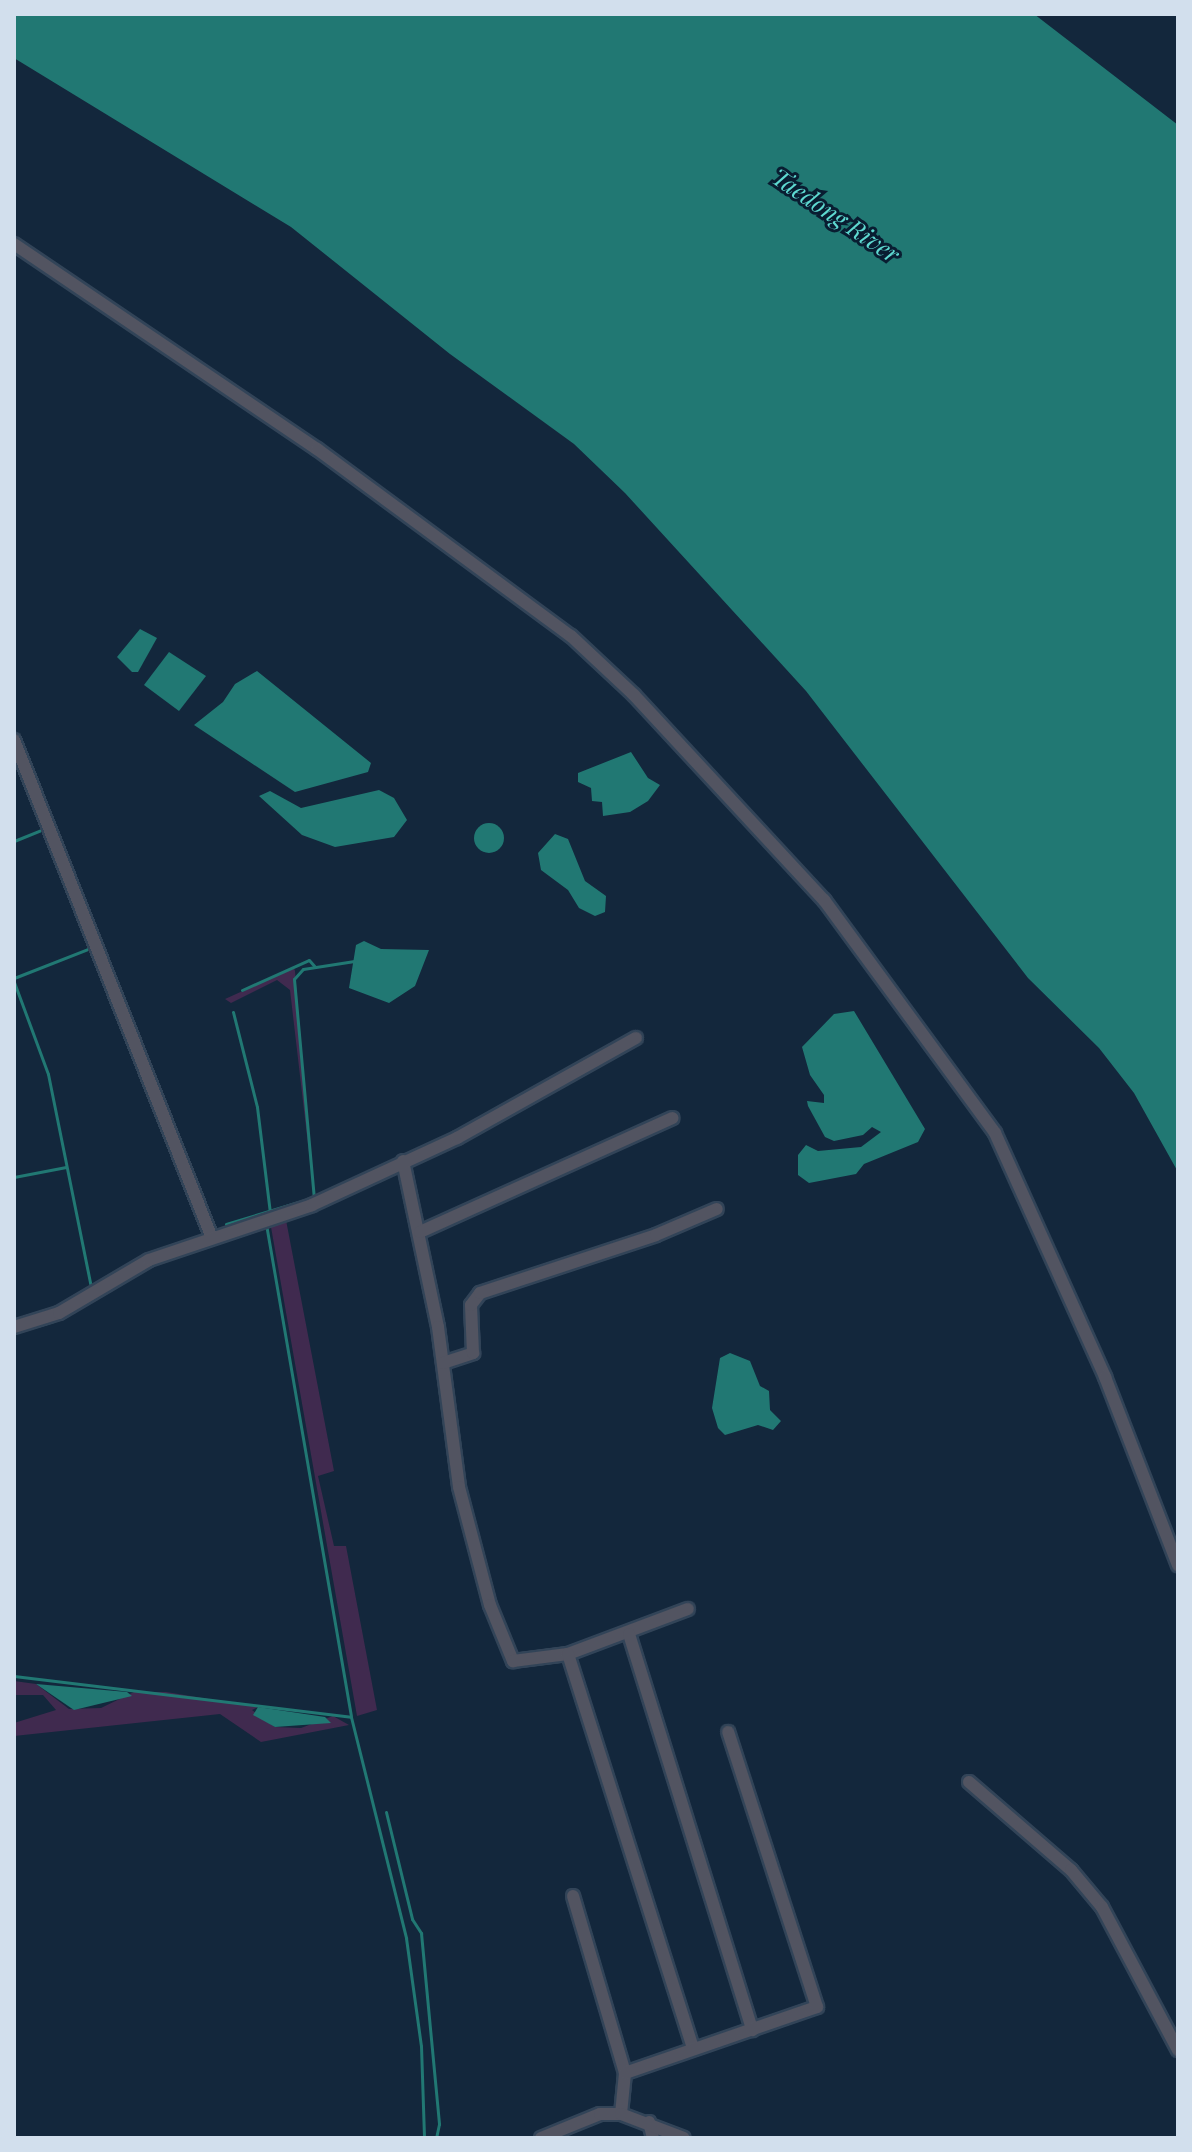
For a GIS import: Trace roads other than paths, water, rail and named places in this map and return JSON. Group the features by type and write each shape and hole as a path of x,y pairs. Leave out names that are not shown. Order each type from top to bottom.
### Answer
{"street":[{"path":"14,244 317,449 561,628 634,695 824,900 995,1133 1105,1377 1178,1565"},
{"path":"14,740 212,1238"},
{"path":"14,1327 59,1313 149,1260 312,1205 517,1107 636,1038"},
{"path":"420,1232 673,1118"},
{"path":"403,1161 420,1232 443,1363 459,1487 507,1651 513,1661 523,1663 568,1654 629,1634 688,1609"},
{"path":"443,1363 473,1353 471,1305 480,1293 656,1235 717,1209"},
{"path":"629,1634 752,2030"},
{"path":"568,1654 693,2049"},
{"path":"625,2073 817,2007 728,1732"},
{"path":"969,1782 1071,1870 1102,1907 1178,2050"},
{"path":"573,1896 584,1911 625,2073 621,2114"},
{"path":"541,2138 580,2120 621,2114 649,2122 684,2138"},
{"path":"649,2122 653,2138"}],"water":[{"name":"Taedong River","path":"14,14 1034,14 1178,125 1178,1172 1134,1093 1099,1048 1028,978 806,691 625,493 574,444 450,354 291,227 14,58"},
{"path":"140,629 157,638 138,672 132,672 117,657"},
{"path":"169,652 206,676 179,711 144,685"},
{"path":"257,671 371,763 368,772 295,792 194,725 223,702 235,684"},
{"path":"631,752 648,778 660,785 648,801 630,812 603,816 602,802 592,801 591,788 578,782 578,773"},
{"path":"379,790 394,798 407,820 394,837 335,847 302,835 259,796 270,791 301,808"},
{"path":"489,823 495,824 503,832 503,844 495,852 489,853 483,852 475,844 474,838 475,832 483,824"},
{"path":"555,834 568,839 585,881 606,896 605,912 595,916 579,908 568,890 541,870 538,853"},
{"path":"364,941 381,949 429,950 415,986 389,1003 349,988 356,945"},
{"path":"854,1011 925,1129 918,1142 864,1164 856,1174 809,1183 798,1175 798,1155 806,1145 818,1151 861,1147 881,1132 872,1127 863,1135 834,1141 825,1137 808,1106 807,1101 824,1103 824,1095 810,1075 802,1047 834,1014"},
{"path":"730,1353 750,1361 760,1386 769,1391 770,1410 781,1421 773,1430 758,1425 725,1435 718,1428 712,1408 720,1358"},
{"path":"36,1684 127,1692 132,1696 74,1710"},
{"path":"258,1707 325,1717 331,1723 275,1727 253,1715"}],"waterway":[{"path":"14,841 43,829"},
{"path":"14,978 88,949"},
{"path":"242,990 309,960 315,967"},
{"path":"314,1199 294,979 303,969 354,961"},
{"path":"14,982 48,1074 91,1288"},
{"path":"233,1012 257,1107 270,1213"},
{"path":"14,1177 66,1167"},
{"path":"226,1224 315,1197"},
{"path":"266,1224 351,1716"},
{"path":"37,1326 53,1321"},
{"path":"14,1676 351,1717 406,1938 421,2046 424,2138"},
{"path":"386,1812 412,1919 421,1933 439,2124 436,2138"}]}
